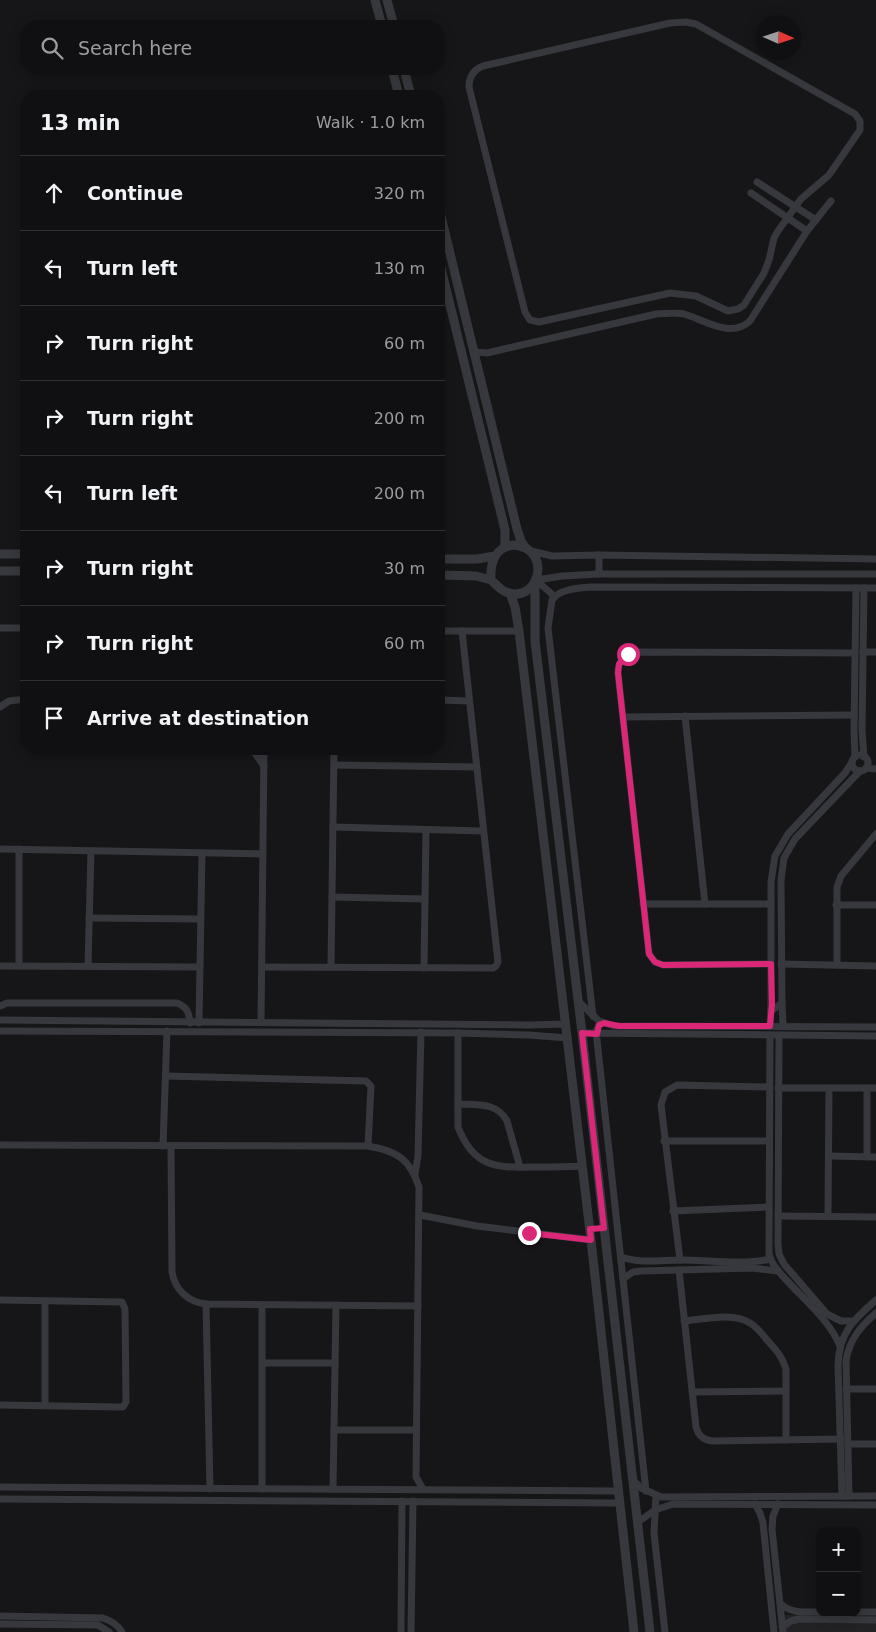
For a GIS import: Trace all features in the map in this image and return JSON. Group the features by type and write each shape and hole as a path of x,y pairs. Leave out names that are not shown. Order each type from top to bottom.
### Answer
{"street":[{"path":"375,0 380,20"},
{"path":"388,0 393,20"},
{"path":"686,22 696,24 859,118 860,130 832,171 824,181 806,194 795,207 774,238 764,273 744,305 738,309 728,311 696,296 670,293 539,322 533,321 526,315 523,304 470,87 472,74 482,66 670,23 686,22"},
{"path":"394,75 397,90"},
{"path":"406,75 409,90"},
{"path":"757,182 816,220"},
{"path":"751,193 807,231"},
{"path":"474,352 487,353 656,314 682,314 724,328 741,328 754,317 807,231 831,202"},
{"path":"445,250 474,352 519,535 538,564 535,641 582,1033 650,1632"},
{"path":"445,285 506,534 505,547"},
{"path":"498,501 510,497"},
{"path":"490,580 490,569 495,556 505,547 515,545 552,556 876,559"},
{"path":"0,554 20,554"},
{"path":"599,555 599,574"},
{"path":"445,558 478,559 495,556"},
{"path":"0,571 20,571"},
{"path":"445,575 476,576 490,580 500,589 510,593 524,592 536,580 562,576 599,574 876,574"},
{"path":"536,580 554,596"},
{"path":"593,1016 548,628 550,604 554,596 571,590 590,587 876,588"},
{"path":"783,1026 781,880 784,858 796,839 868,764 865,758 862,737 859,653 860,588"},
{"path":"510,593 515,607 519,631 568,1038 634,1632"},
{"path":"0,628 20,628"},
{"path":"445,631 519,631"},
{"path":"262,966 493,968 497,964 462,631"},
{"path":"771,964 660,964 655,962 649,954 618,668 624,657 632,652 876,652"},
{"path":"859,653 854,715 854,768 863,770 876,769"},
{"path":"0,707 9,701 20,700"},
{"path":"445,700 469,701"},
{"path":"623,717 854,715"},
{"path":"685,716 704,904"},
{"path":"256,755 264,766"},
{"path":"262,1022 264,755"},
{"path":"331,967 334,755"},
{"path":"770,1026 772,873 779,848 788,834 845,773 854,760 860,756 876,760"},
{"path":"334,766 476,767"},
{"path":"333,827 483,831"},
{"path":"424,968 426,830"},
{"path":"837,965 837,887 841,876 876,834"},
{"path":"0,849 263,854"},
{"path":"19,849 19,966"},
{"path":"88,966 91,850"},
{"path":"199,1022 202,853"},
{"path":"332,897 425,899"},
{"path":"643,904 771,904"},
{"path":"836,905 876,905"},
{"path":"89,918 200,919"},
{"path":"781,964 876,966"},
{"path":"0,966 199,967"},
{"path":"578,1001 593,1016 604,1023 619,1026 876,1027"},
{"path":"0,1006 7,1003 177,1004 184,1006 189,1012 190,1023"},
{"path":"771,1011 782,1003"},
{"path":"0,1020 190,1023 566,1024"},
{"path":"140,1022 140,1031"},
{"path":"604,1023 599,1025 597,1034 646,1491"},
{"path":"529,1025 529,1035"},
{"path":"711,1026 711,1034"},
{"path":"855,1027 855,1036"},
{"path":"0,1031 421,1032 568,1038"},
{"path":"163,1146 167,1031"},
{"path":"415,1174 418,1156 421,1032"},
{"path":"458,1033 458,1126 463,1140 472,1152 483,1161 497,1166 520,1168 582,1166"},
{"path":"582,1033 876,1036"},
{"path":"770,1035 768,1207 768,1250 770,1259 830,1327 840,1346"},
{"path":"778,1035 778,1249 784,1264 827,1314 841,1321 854,1321"},
{"path":"166,1076 366,1081 371,1086 368,1146"},
{"path":"680,1260 664,1141 661,1101 665,1092 677,1085 769,1087"},
{"path":"778,1088 876,1088"},
{"path":"828,1216 829,1088"},
{"path":"867,1088 867,1157"},
{"path":"458,1104 488,1105 504,1115 520,1168"},
{"path":"664,1141 769,1142"},
{"path":"0,1145 368,1146 397,1154 415,1174 419,1187 416,1477 423,1490"},
{"path":"171,1146 173,1277 180,1291 187,1298 206,1304 418,1306"},
{"path":"829,1156 876,1157"},
{"path":"673,1211 768,1207"},
{"path":"420,1215 486,1227 591,1240"},
{"path":"778,1216 876,1216"},
{"path":"590,1229 604,1228"},
{"path":"621,1257 637,1261 680,1260 779,1271"},
{"path":"623,1279 637,1271 679,1270 770,1259"},
{"path":"637,1261 637,1271"},
{"path":"679,1270 697,1430 703,1439 712,1441 841,1439"},
{"path":"0,1300 122,1302 125,1309 126,1402 123,1407 0,1405"},
{"path":"846,1496 841,1439 838,1365 840,1346 849,1327 876,1300"},
{"path":"45,1301 45,1406"},
{"path":"206,1304 210,1489"},
{"path":"262,1305 262,1489"},
{"path":"333,1489 336,1305"},
{"path":"846,1496 848,1444 846,1360 850,1342 860,1327 876,1313"},
{"path":"684,1321 731,1317 750,1322 757,1329 783,1360 786,1369 786,1440"},
{"path":"263,1362 335,1363"},
{"path":"846,1389 876,1389"},
{"path":"692,1392 786,1391"},
{"path":"334,1430 416,1430"},
{"path":"848,1444 876,1444"},
{"path":"409,1489 416,1477"},
{"path":"633,1480 646,1491 656,1496 876,1496"},
{"path":"0,1487 618,1491"},
{"path":"171,1489 171,1500"},
{"path":"465,1501 466,1490"},
{"path":"656,1496 654,1538 665,1632"},
{"path":"0,1499 619,1503"},
{"path":"401,1632 402,1501"},
{"path":"411,1632 413,1501"},
{"path":"638,1522 655,1510 672,1504 876,1505"},
{"path":"755,1504 762,1518 774,1632"},
{"path":"778,1504 773,1516 772,1529 783,1629"},
{"path":"763,1529 772,1529"},
{"path":"780,1603 789,1610 803,1615 876,1620"},
{"path":"861,1612 876,1612"},
{"path":"783,1629 791,1621 803,1615 816,1613"},
{"path":"401,1614 411,1614"},
{"path":"0,1616 103,1618 111,1620 122,1632"},
{"path":"0,1624 98,1626 110,1632"}],"shaded area":[{"path":"778,1615 816,1615 816,1617 876,1616 876,1632 780,1632"}],"route":[{"path":"529,1233 591,1240 590,1229 604,1228 582,1033 597,1034 597,1028 604,1023 619,1026 770,1026 772,1004 771,964 663,965 655,962 649,954 618,673 621,660 628,654"}]}
